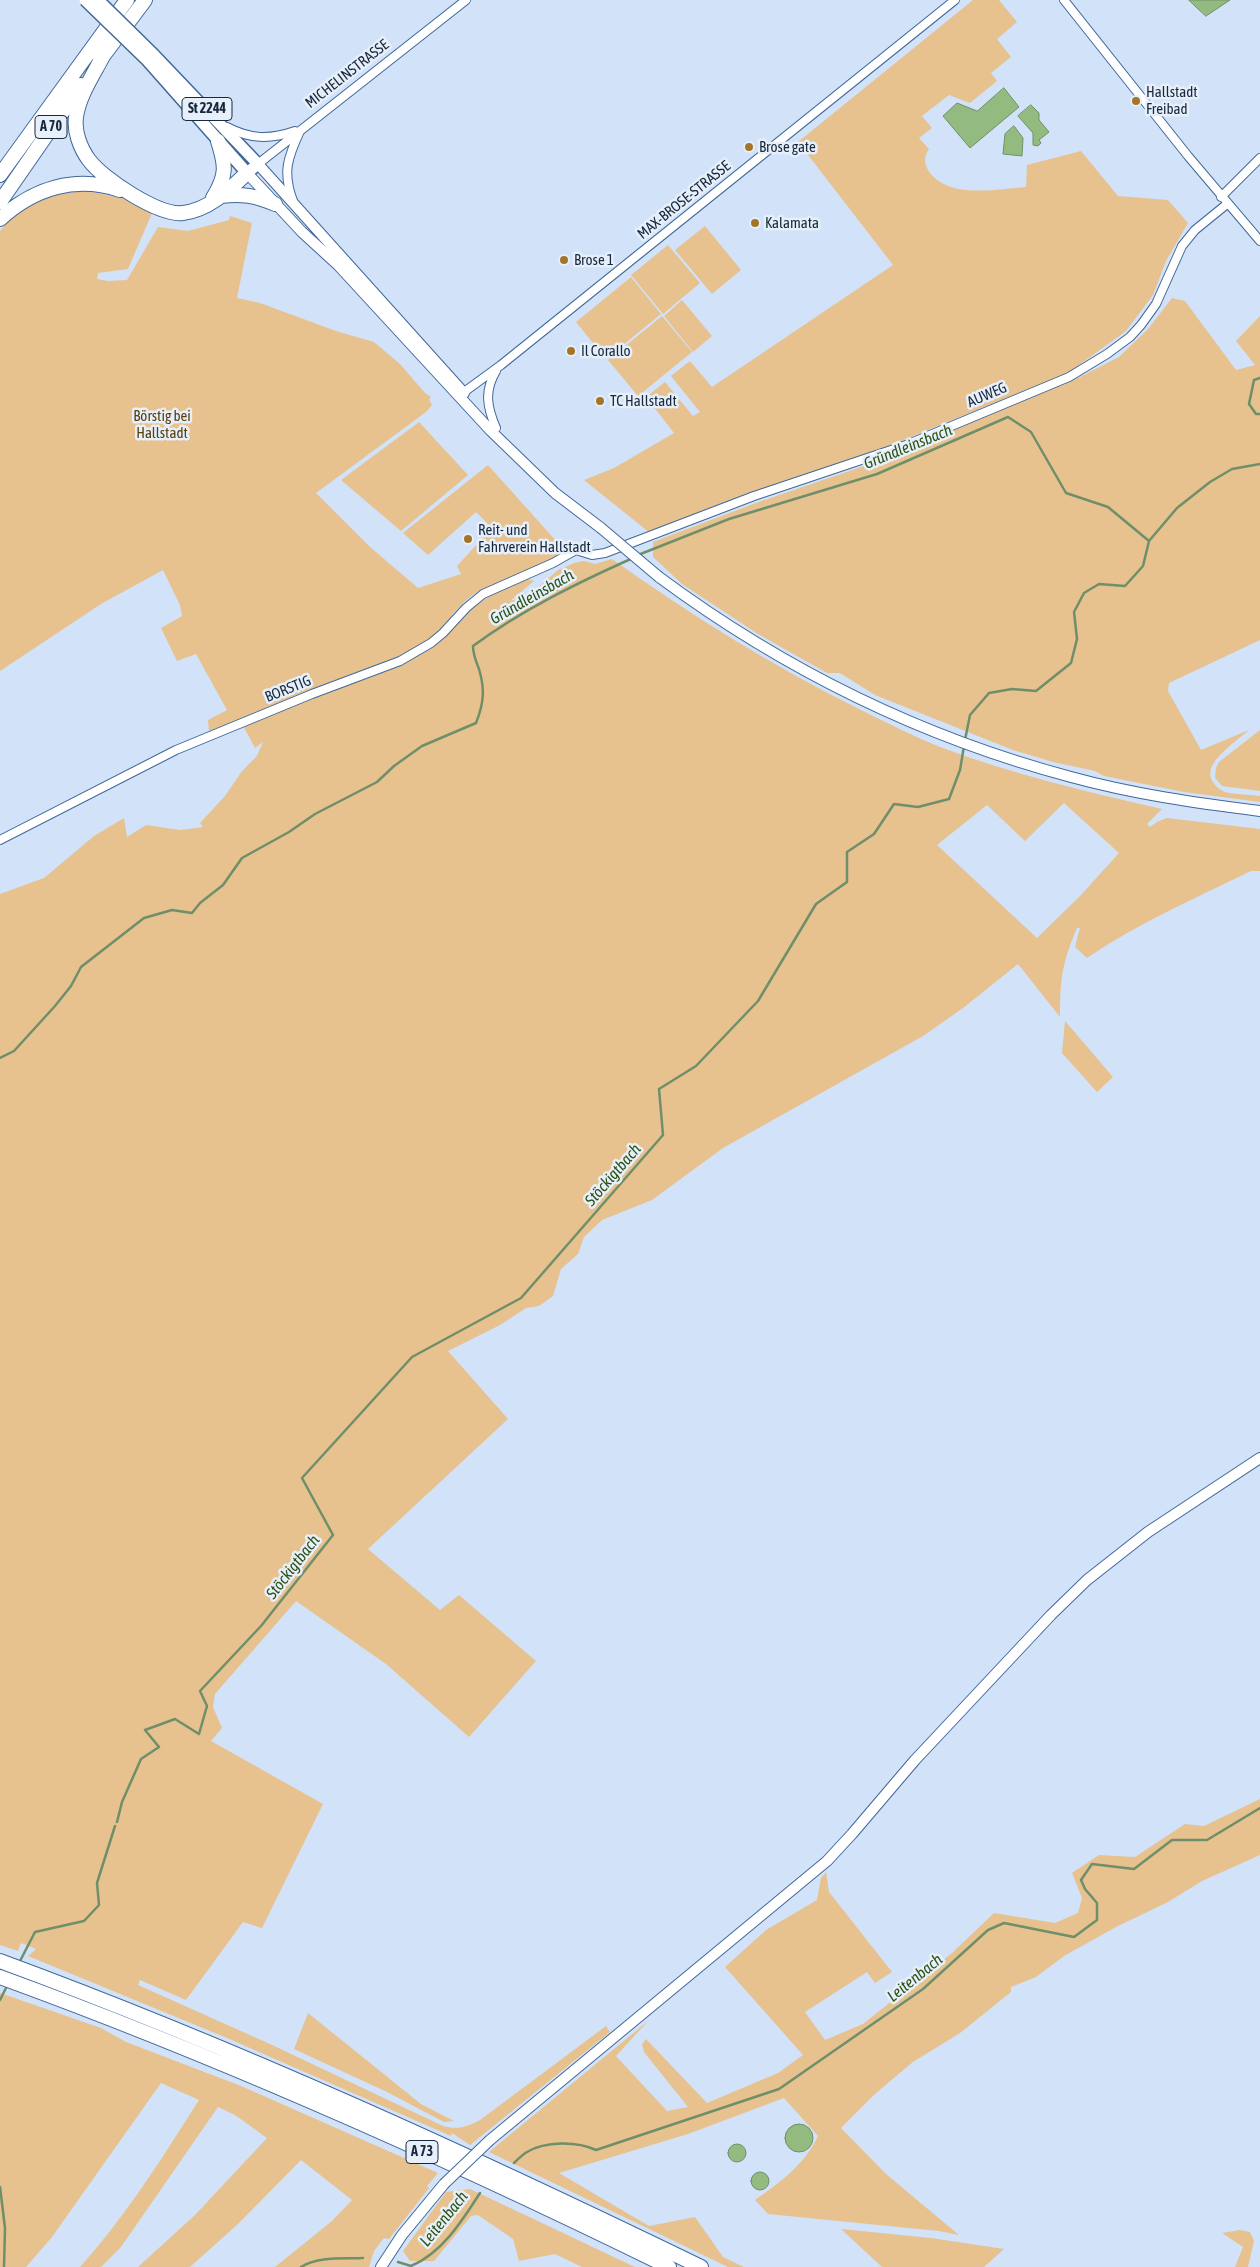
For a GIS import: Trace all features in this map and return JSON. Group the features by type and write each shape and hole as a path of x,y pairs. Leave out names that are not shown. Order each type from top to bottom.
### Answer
{"highway":[{"path":"104,30 117,0"},
{"name":"A 70","path":"0,175 127,0"},
{"name":"A 70","path":"0,202 41,141 145,0"},
{"path":"104,54 79,104 76,117 77,135 83,151 94,166 133,194 162,209 180,214 200,209 216,200 247,173"},
{"path":"216,200 223,183 225,166 218,141"},
{"path":"0,219 29,197 60,186 97,184 133,194"},
{"path":"216,200 236,194 253,196 275,204"},
{"name":"A 73","path":"0,1961 136,2014 344,2101 508,2175 701,2267"},
{"name":"A 73","path":"0,1977 132,2027 336,2113 669,2267"}],"main road":[{"name":"St 2244","path":"85,0 225,126 461,395 583,513"},
{"name":"St 2244","path":"98,0 151,58 218,141 275,204 338,265 555,493 583,513 659,577 732,628 800,669 866,702 942,736 1071,778 1134,792 1260,811"},
{"name":"MICHELINSTRASSE","path":"247,173 258,164"},
{"path":"381,2267 402,2235 444,2184 490,2140 827,1861 915,1760 1051,1615 1087,1580 1148,1532 1260,1458"}],"street":[{"name":"MICHELINSTRASSE","path":"258,164 466,0"},
{"name":"MAX-BROSE-STRASSE","path":"461,395 500,366 955,0"},
{"path":"1064,0 1221,197 1260,241"},
{"path":"225,126 244,135 260,138 270,138 301,129"},
{"path":"294,204 287,186 286,172 288,160 301,129"},
{"path":"1221,197 1260,158"},
{"name":"AUWEG","path":"576,550 592,555 605,553 754,496 906,445 1069,377 1107,354 1130,337 1141,325 1156,304 1188,237 1227,204"},
{"path":"496,428 486,400 488,387 500,366"},
{"name":"BORSTIG","path":"0,840 176,750 312,694 400,661 431,643 483,594 554,563 576,550"}],"green space":[{"path":"973,0 999,0 1017,22 997,39 1011,57 991,73 997,81 970,103 949,95 922,116 932,128 919,138 929,149 925,160 928,170 936,179 947,186 959,189 987,190 1026,187 1027,165 1081,151 1118,196 1168,200 1188,223 1166,261 1153,295 1126,331 1068,373 881,449 781,482 650,533 584,480 614,468 674,433 646,397 665,382 693,416 700,412 671,376 690,361 712,387 893,265 798,142"},
{"name":"Börstig bei Hallstadt","path":"88,191 126,199 152,213 128,269 98,273 97,279 108,281 127,280 158,227 188,231 229,220 230,216 252,223 237,298 260,303 336,331 374,342 400,364 425,393 431,397 429,399 432,405 426,412 316,493 369,546 418,588 461,574 457,566 492,528 476,512 428,555 403,533 488,465 567,553 492,588 486,588 475,593 452,615 452,628 468,611 491,595 527,579 534,581 510,601 528,596 558,570 574,563 584,561 595,564 612,559 672,601 765,658 829,694 940,747 1022,774 1162,809 1147,824 1150,827 1167,818 1260,829 1260,871 1251,871 1168,911 1126,933 1087,958 1075,947 1080,928 1077,928 1063,971 1060,1017 1018,964 963,1008 923,1036 723,1148 652,1200 602,1220 584,1237 578,1254 561,1269 553,1296 539,1306 526,1308 500,1325 448,1351 508,1419 368,1549 440,1610 459,1595 536,1661 469,1737 386,1664 296,1601 215,1694 213,1707 222,1728 211,1741 323,1804 262,1928 243,1922 186,2000 140,1980 138,1985 270,2044 443,2126 453,2128 467,2126 480,2120 606,2026 610,2032 470,2145 452,2133 451,2136 227,2038 28,1956 36,1949 21,1943 18,1951 0,1945 0,894 44,878 94,836 124,818 127,837 146,825 180,830 203,827 200,823 225,796 242,771 257,756 263,742 255,748 240,720 209,731 208,720 227,710 196,654 177,661 161,628 182,616 180,605 163,570 101,604 0,671 0,231 9,221 29,206 50,197","holes":["1064,803 1119,853 1080,896 1037,938 937,845 987,805 1025,841"]},
{"path":"705,226 741,270 712,294 675,250"},
{"path":"668,245 700,283 663,314 631,275"},
{"path":"631,277 661,314 606,359 576,322"},
{"path":"1172,298 1185,301 1236,370 1255,365 1236,341 1260,316 1260,640 1169,683 1168,691 1201,750 1249,730 1222,753 1211,768 1210,775 1214,784 1221,790 1234,794 1260,796 1260,802 1184,792 1104,776 1095,771 1053,762 1013,750 875,695 840,673 827,673 758,634 682,584 653,557 653,542 753,504 902,453 1002,408 1080,377 1119,357 1148,329"},
{"path":"682,300 712,336 693,352 664,316"},
{"path":"662,316 692,352 638,396 608,360"},
{"path":"419,422 468,475 401,531 341,480"},
{"path":"1260,730 1260,791 1222,786 1215,778 1219,762"},
{"path":"1065,1021 1113,1077 1097,1092 1062,1053"},
{"path":"1260,1799 1260,1855 1202,1881 1168,1902 1116,1927 1064,1956 1036,1977 1011,1987 1011,1992 960,2033 913,2062 876,2093 841,2128 886,2174 959,2235 939,2231 768,2214 755,2200 799,2164 818,2136 784,2098 688,2134 559,2173 649,2226 695,2217 723,2257 744,2267 728,2267 489,2152 648,2021 616,2056 667,2111 688,2107 644,2052 642,2044 646,2039 707,2103 778,2073 803,2055 725,1967 766,1930 817,1900 821,1878 826,1872 829,1892 892,1972 875,1983 867,1972 805,2012 825,2040 863,2024 952,1953 994,1913 1055,1923 1078,1913 1082,1898 1072,1873 1099,1855 1135,1857 1185,1824 1204,1826"},
{"path":"0,1993 101,2028 126,2042 241,2086 438,2173 427,2186 429,2188 389,2239 384,2238 374,2251 369,2267 275,2267 332,2221 352,2200 301,2160 238,2224 190,2267 138,2267 195,2215 267,2138 235,2115 218,2107 121,2247 101,2267 80,2267 128,2207 199,2100 161,2083 52,2237 26,2267 0,2267"},
{"path":"308,2013 421,2104 454,2121 444,2122 387,2092 294,2049"},
{"path":"470,2189 635,2267 582,2267 555,2254 519,2261 513,2239 478,2215 471,2216 434,2261 410,2261 403,2251 446,2192"},
{"path":"841,2229 931,2238 1004,2249 984,2267 882,2267"},
{"path":"1240,2230 1250,2232 1254,2241 1248,2267 1235,2267 1243,2247 1222,2233"}],"shaded area":[{"path":"1189,0 1230,0 1206,16"},
{"path":"1004,88 1019,107 970,148 943,116 957,103 977,111"},
{"path":"1031,105 1039,113 1039,120 1049,132 1039,140 1041,143 1038,146 1033,145 1033,133 1018,116"},
{"path":"1014,126 1023,138 1022,156 1003,154 1005,134"},
{"path":"799,2124 809,2128 813,2138 809,2148 799,2152 789,2148 785,2138 789,2128"},
{"path":"737,2144 743,2147 746,2153 743,2159 737,2162 731,2159 728,2153 731,2147"},
{"path":"760,2172 766,2175 769,2181 766,2187 760,2190 754,2187 751,2181 754,2175"}],"waterway":[{"name":"Gründleinsbach","path":"1260,378 1254,380 1249,404 1256,414 1260,414"},
{"name":"Gründleinsbach","path":"638,555 729,519 877,474 1008,417 1031,432 1066,493 1108,507 1149,541"},
{"name":"Stöckigtbach","path":"965,740 970,715 989,693 1012,689 1036,691 1071,663 1077,639 1074,612 1084,593 1099,584 1125,586 1143,566 1149,541 1177,508 1210,482 1232,469 1260,464"},
{"name":"Gründleinsbach","path":"0,1058 14,1051 55,1006 71,986 81,967 144,918 172,910 192,913 200,903 223,885 242,858 289,832 315,814 377,782 394,766 422,746 476,723 481,709 483,690 473,646 550,598 633,558"},
{"name":"Stöckigtbach","path":"117,1822 122,1802 141,1759 159,1747 145,1730 175,1719 199,1734 207,1706 200,1691 261,1626 333,1535 302,1478 412,1357 521,1298 663,1135 659,1089 696,1066 758,1001 816,904 847,882 847,852 874,834 894,804 918,807 949,799 960,770 964,746"},
{"name":"Leitenbach","path":"514,2163 534,2148 552,2144 580,2145 596,2150 779,2089 923,1989 988,1930 1004,1923 1074,1937 1097,1920 1097,1903 1085,1889 1081,1880 1092,1864 1134,1869 1172,1840 1207,1840 1260,1808"},
{"name":"Stöckigtbach","path":"19,1963 35,1932 84,1921 99,1905 97,1883 115,1826"},
{"name":"Stöckigtbach","path":"0,2000 7,1986"},
{"name":"Stöckigtbach","path":"0,2187 5,2228 4,2267"},
{"name":"Leitenbach","path":"398,2262 411,2266 442,2245 480,2193"},
{"name":"Leitenbach","path":"301,2267 315,2261 363,2258"}],"place":[{"name":"Hallstadt Freibad","path":"1136,101"},
{"name":"Brose gate","path":"749,147"},
{"name":"Kalamata","path":"755,223"},
{"name":"Brose 1","path":"564,260"},
{"name":"Il Corallo","path":"571,351"},
{"name":"TC Hallstadt","path":"600,401"},
{"name":"Reit- und Fahrverein Hallstadt","path":"468,539"}]}
